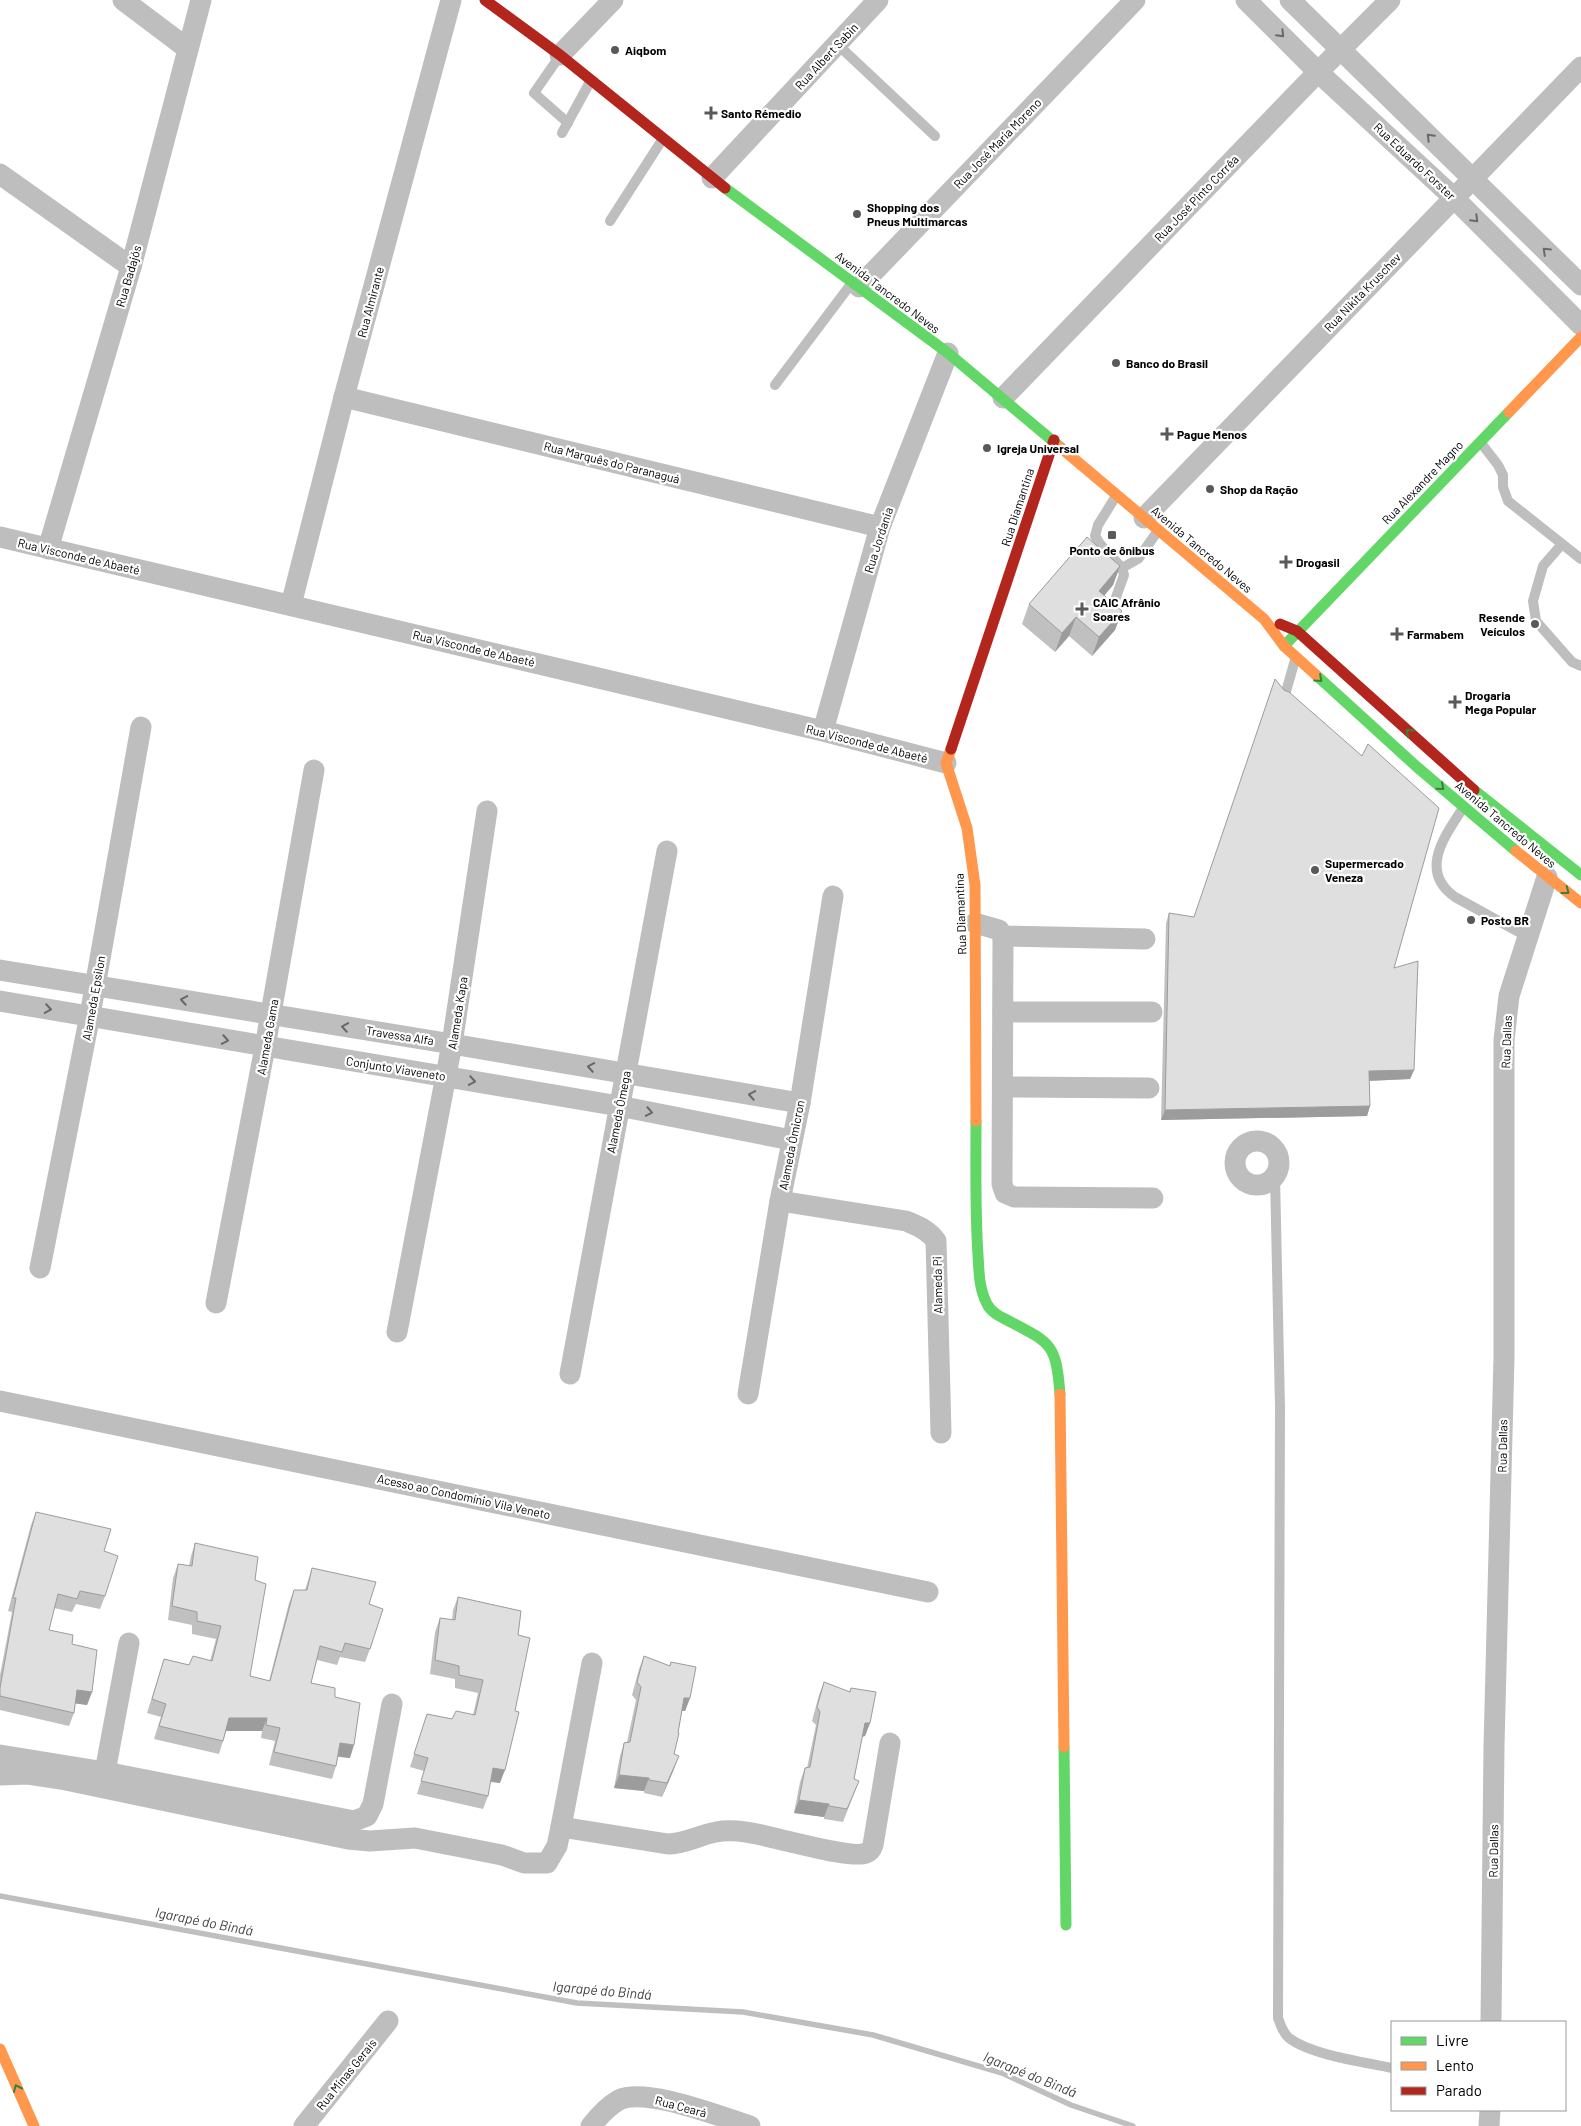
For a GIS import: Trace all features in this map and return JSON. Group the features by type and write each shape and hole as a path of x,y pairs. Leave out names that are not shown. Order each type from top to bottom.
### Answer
{"street":[{"path":"122,0 188,49"},
{"name":"Rua Badajós","path":"48,549 131,267 201,0"},
{"name":"Rua Almirante","path":"291,605 344,397 451,0"},
{"name":"Avenida Tancredo Neves","path":"485,0 560,55 712,178 948,353 1054,440 1116,495 1264,619 1284,646 1416,767 1581,903"},
{"path":"560,55 613,0"},
{"name":"Rua Albert Sabin","path":"712,178 878,0"},
{"name":"Rua José Maria Moreno","path":"856,284 1135,0"},
{"name":"Rua Eduardo Forster","path":"1246,0 1318,72 1453,197 1581,335"},
{"path":"1290,0 1581,285"},
{"name":"Rua José Pinto Corrêa","path":"1003,398 1390,0"},
{"name":"Rua Nikita Kruschev","path":"1151,524 1453,197 1581,67"},
{"path":"0,174 131,267"},
{"name":"Rua Alexandre Magno","path":"1284,646 1581,335"},
{"name":"Rua Jordania","path":"823,731 880,527 948,353"},
{"name":"Rua Marquês do Paranaguá","path":"344,397 880,527"},
{"name":"Rua Diamantina","path":"1054,440 946,763 967,828 975,885 976,1229 981,1292 988,1306 995,1314 1041,1338 1052,1350 1058,1366 1061,1407 1066,1925"},
{"name":"Rua Visconde de Abaeté","path":"0,537 823,731 946,763"},
{"name":"Avenida Tancredo Neves","path":"1264,619 1297,631 1469,786 1581,875"},
{"name":"Alameda Epsilon","path":"40,1268 90,1015 141,726"},
{"name":"Alameda Gama","path":"216,1302 265,1047 314,770"},
{"name":"Alameda Kapa","path":"397,1332 452,1044 487,811"},
{"name":"Alameda Ômega","path":"570,1374 667,851"},
{"name":"Rua Dallas","path":"1491,2021 1494,1746 1504,1357 1504,1040 1510,996 1547,876"},
{"name":"Alameda Ômicron","path":"748,1394 780,1201 800,1103 833,896"},
{"path":"975,923 999,930 1003,936 1002,1184 1005,1193 1014,1197 1153,1198"},
{"path":"1003,936 1145,940"},
{"name":"Travessa Alfa","path":"0,970 800,1103"},
{"name":"Conjunto Viaveneto","path":"0,1001 619,1106 791,1140"},
{"path":"1003,1012 1152,1012"},
{"path":"1003,1087 1149,1088"},
{"name":"Alameda Pi","path":"780,1201 906,1221 919,1226 936,1240 941,1433"},
{"name":"Acesso ao Condomínio Vila Veneto","path":"0,1401 928,1592"},
{"path":"104,1772 130,1643"},
{"path":"0,1775 28,1774 61,1779 348,1839 370,1841 415,1838 502,1855 524,1863 548,1863 557,1846 592,1663"},
{"path":"0,1755 104,1772 354,1821 366,1816 373,1804 392,1704"},
{"path":"561,1827 668,1844 685,1842 697,1836 718,1831 745,1832 836,1852 864,1854 871,1850 873,1845 890,1743"},
{"name":"Rua Minas Gerais","path":"304,2126 388,2021"},
{"path":"0,2049 34,2126"},
{"name":"Rua Ceará","path":"591,2126 601,2114 620,2100 641,2097 667,2100 750,2126"},
{"path":"1489,2126 1490,2111"}],"lane":[{"path":"838,44 935,136"},
{"path":"560,55 534,93 568,123"},
{"path":"562,134 590,81"},
{"path":"610,221 662,138"},
{"path":"775,385 856,284"},
{"path":"1480,442 1498,465 1503,475 1502,487 1508,501 1581,559"},
{"path":"1110,614 1122,586 1124,575 1122,568 1095,536 1098,525 1116,495"},
{"path":"1122,568 1138,559 1151,524"},
{"path":"1562,544 1543,566 1533,602 1536,621 1572,662 1581,666"},
{"path":"1285,694 1296,657"},
{"path":"1464,806 1442,840 1436,865 1436,874 1446,891 1528,937"},
{"path":"1275,1176 1280,1407 1278,2018 1282,2030 1289,2038 1314,2050 1391,2068"}],"building":[{"path":"1087,537 1120,566 1099,591 1122,611 1099,637 1076,617 1062,633 1029,604"},
{"name":"Supermercado Veneza","path":"1275,679 1284,690 1289,692 1362,756 1368,744 1439,808 1394,968 1418,961 1414,1070 1369,1071 1370,1106 1165,1110 1169,913 1194,917"},
{"path":"36,1512 111,1529 104,1551 118,1556 105,1596 80,1591 77,1599 58,1594 49,1630 73,1635 72,1644 97,1650 92,1692 77,1690 74,1713 0,1696 16,1598 13,1598"},
{"path":"195,1543 258,1557 255,1580 266,1584 250,1676 270,1681 294,1590 307,1590 312,1568 376,1582 369,1604 383,1609 370,1649 345,1643 342,1652 320,1646 311,1683 335,1688 335,1697 360,1703 354,1745 340,1743 336,1766 274,1752 280,1728 266,1725 267,1718 229,1718 223,1741 159,1726 166,1704 152,1699 164,1659 189,1665 193,1656 212,1661 221,1626 197,1621 197,1612 172,1606 178,1564 192,1566"},
{"path":"458,1597 521,1611 518,1635 530,1638 515,1711 519,1712 505,1770 493,1768 488,1796 421,1781 428,1758 414,1754 427,1714 452,1719 456,1711 475,1715 483,1680 459,1675 459,1666 435,1660 440,1618 455,1620"},
{"path":"644,1656 670,1666 671,1662 696,1667 690,1698 684,1698 674,1754 679,1756 667,1783 649,1780 649,1778 619,1775 624,1743 630,1742 641,1687 637,1682"},
{"path":"824,1682 850,1692 851,1688 876,1692 870,1723 865,1723 854,1779 859,1781 847,1809 829,1806 829,1804 799,1800 805,1768 810,1767 820,1712 817,1707"}],"waterway":[{"name":"Igarapé do Bindá","path":"0,1896 577,2003 743,2012 873,2035 1002,2073 1071,2105 1133,2126"}],"traffic: fast":[{"path":"725,188 948,353 1060,447"},
{"path":"1284,646 1509,412"},
{"path":"1316,675 1417,767 1516,851"},
{"path":"1474,790 1581,875"},
{"path":"976,1121 976,1222 982,1292 993,1312 1033,1334 1048,1347 1053,1354 1056,1364 1060,1394"},
{"path":"1064,1747 1066,1925"}],"traffic: slow":[{"path":"1509,412 1581,337"},
{"path":"1060,447 1264,619 1284,646 1316,675"},
{"path":"951,749 946,763 967,828 975,885 976,1121"},
{"path":"1516,851 1581,903"},
{"path":"1060,1394 1064,1747"},
{"path":"0,2049 34,2126"}],"traffic: jam":[{"path":"485,0 560,55 725,188"},
{"path":"951,749 1054,440"},
{"path":"1280,624 1297,631 1474,790"}],"place":[{"name":"Aiqbom","path":"615,50"},
{"name":"Santo Rémedio","path":"711,113"},
{"name":"Shopping dos Pneus Multimarcas","path":"857,214"},
{"name":"Banco do Brasil","path":"1116,363"},
{"name":"Pague Menos","path":"1167,434"},
{"name":"Igreja Universal","path":"987,448"},
{"name":"Shop da Ração","path":"1210,489"},
{"name":"Ponto de ônibus","path":"1112,535"},
{"name":"Drogasil","path":"1286,562"},
{"name":"CAIC Afrânio Soares","path":"1082,609"},
{"name":"Resende Veículos","path":"1535,624"},
{"name":"Farmabem","path":"1397,634"},
{"name":"Drogaria Mega Popular","path":"1455,702"},
{"name":"Supermercado Veneza","path":"1315,870"},
{"name":"Posto BR","path":"1471,920"}]}
